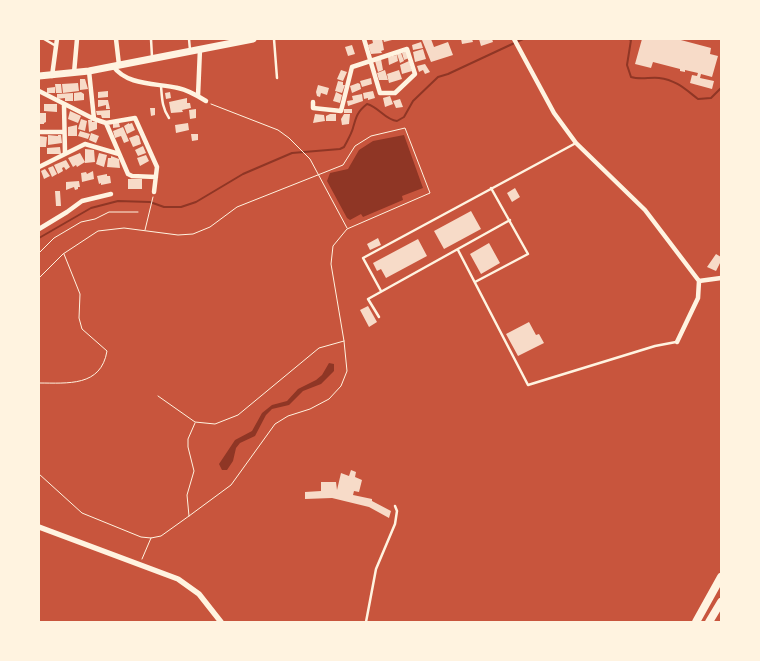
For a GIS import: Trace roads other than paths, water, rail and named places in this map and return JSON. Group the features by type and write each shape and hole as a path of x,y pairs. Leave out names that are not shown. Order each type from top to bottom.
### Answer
{"highway":[{"path":"696,622 721,577"},
{"path":"709,622 721,602"}],"main road":[{"path":"39,76 89,71 253,39"}],"street":[{"path":"52,76 57,39"},
{"path":"74,73 77,39"},
{"path":"116,39 117,72 131,79 178,88 206,101"},
{"path":"313,102 313,108 341,110 352,67 370,60 407,49 415,74 395,93 380,93 370,60 364,39"},
{"path":"514,39 554,113 576,143 645,210 698,281 698,298 677,342"},
{"path":"198,96 200,49"},
{"path":"89,71 94,119"},
{"path":"39,91 94,119 106,123 135,118 157,167 154,192"},
{"path":"64,104 65,154"},
{"path":"106,123 128,174 132,176 156,177"},
{"path":"39,132 64,132"},
{"path":"39,167 85,144 119,154"},
{"path":"39,229 82,201 111,194"},
{"path":"698,281 721,278"},
{"path":"39,527 178,579 199,594 221,622"}],"lane":[{"path":"44,39 56,46"},
{"path":"151,39 152,58"},
{"path":"189,39 190,51"},
{"path":"274,39 277,78"},
{"path":"161,86 163,104 169,118"},
{"path":"381,291 363,258 576,143"},
{"path":"475,282 528,254 492,188"},
{"path":"379,317 368,299 510,220"},
{"path":"458,250 528,384 655,346 677,342"},
{"path":"366,622 376,569 395,524 397,511 395,506"}],"waterway":[{"path":"39,238 91,208 118,201 150,202 164,207 181,207 196,202 243,174 292,153 340,149 344,147 349,138 359,112 367,104 397,121 404,117 413,101 438,77 523,39"},
{"path":"629,39 631,40 627,65 631,77 659,78 670,81 698,99 711,98 721,88"}]}
